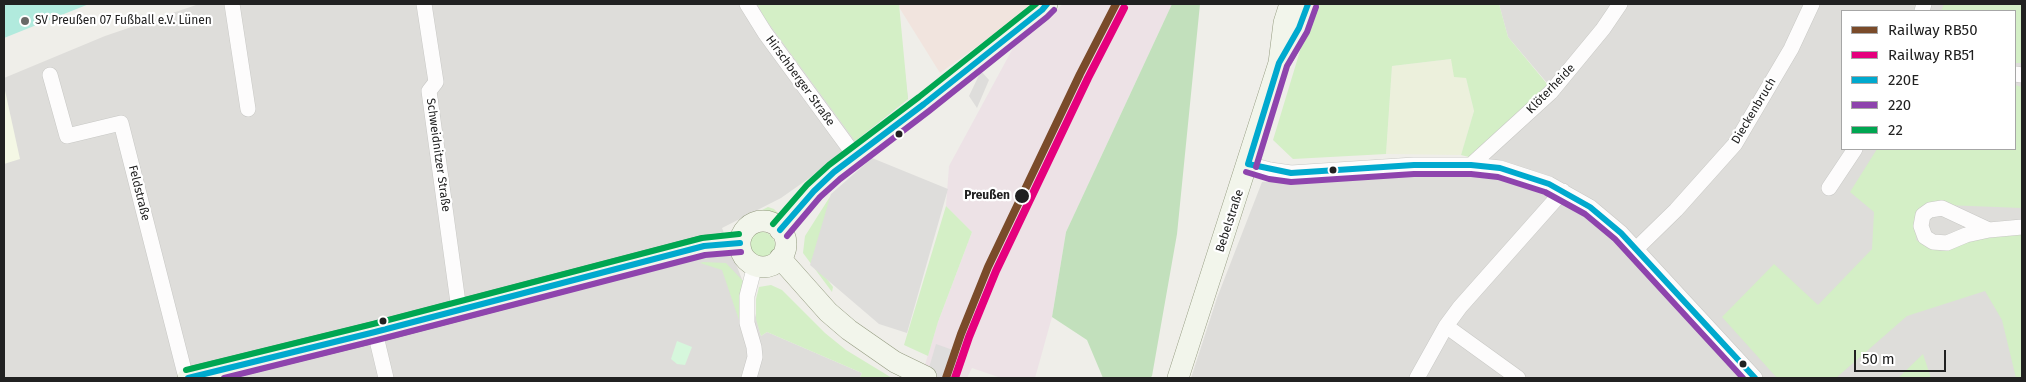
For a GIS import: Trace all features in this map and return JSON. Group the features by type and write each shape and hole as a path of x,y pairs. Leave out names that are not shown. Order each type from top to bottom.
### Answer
{"street":[{"path":"232,4 248,109"},
{"name":"Schweidnitzer Straße","path":"424,4 436,82 429,92 459,310"},
{"name":"Hirschberger Straße","path":"747,4 765,33 855,156"},
{"path":"780,230 814,191 855,156 924,104 1031,19 1047,4"},
{"name":"Klöterheide","path":"1471,165 1551,92 1604,29 1620,4"},
{"name":"Dieckenbruch","path":"1636,249 1676,210 1735,144 1791,49 1812,4"},
{"name":"Bebelstraße","path":"1178,378 1279,64 1284,23 1295,5"},
{"name":"Feldstraße","path":"50,75 67,136 121,123 187,378"},
{"path":"1829,188 1854,150"},
{"path":"1248,164 1290,173 1414,165 1471,165 1518,172 1563,191 1603,217 1636,249 1755,378"},
{"path":"1417,378 1446,326 1460,307 1563,191"},
{"path":"767,222 774,224 780,230 785,241 784,253 780,258 769,266 755,265 744,257 740,243 746,228 752,224 767,222"},
{"path":"1989,230 2022,227"},
{"path":"187,378 375,332 704,246 740,243"},
{"path":"780,258 828,312 849,330 889,359 926,377"},
{"path":"750,378 755,357 747,323 747,303 755,265"},
{"path":"1446,326 1518,378"},
{"path":"375,332 386,378"}],"shaded area":[{"name":"SV Preußen 07 Fußball e.V. Lünen","path":"4,4 89,4 4,38"},
{"path":"199,4 897,4 908,99 808,179 781,198 722,228 754,310 761,336 767,332 862,373 860,378 4,378 4,78 105,36"},
{"path":"897,4 1031,4 1011,22 940,73"},
{"path":"1063,4 1172,4 1066,232 1052,317 1035,378 1001,378 972,368 967,378 921,378 938,322 972,232 946,206 949,166 1013,48"},
{"path":"1499,4 2022,4 2022,378 1191,378 1217,298 1262,182 1362,173 1460,171 1548,84 1508,37"},
{"path":"1451,59 1466,78 1474,111 1461,155 1386,154 1392,66"},
{"path":"981,71 989,80 977,108 969,96"},
{"path":"4,86 20,159 4,164"},
{"path":"872,158 948,189 907,333 879,324 810,265 831,194"}],"green space":[{"path":"759,4 899,4 908,99 855,141 764,17"},
{"path":"1172,4 1200,4 1177,234 1152,376 1150,378 1103,378 1087,340 1052,317 1066,232"},
{"path":"1319,4 1499,4 1508,37 1548,85 1473,158 1461,155 1474,111 1466,78 1454,77 1451,59 1392,66 1386,154 1293,159 1273,140 1306,31"},
{"path":"1944,4 2022,4 2022,63 2016,63 2016,10 1941,10"},
{"path":"2016,85 2022,87 2022,208 1922,206 1916,240 1941,251 1991,234 2022,233 2022,378 2016,378 2002,320 1985,291 1907,316 1836,378 1777,378 1722,317 1774,264 1818,305 1872,249 1874,212 1850,192 1876,150 2016,150"},
{"path":"831,195 820,270 833,287 832,292 803,253 805,236"},
{"path":"946,206 972,232 938,322 928,356 904,345"},
{"path":"768,207 774,209 780,215 758,217 756,213"},
{"path":"762,232 771,236 775,245 771,254 762,258 753,254 749,245 753,236"},
{"path":"700,263 726,263 744,282 741,326 722,270"},
{"path":"771,285 782,290 825,333 846,350 892,378 860,378 862,373 767,332 761,336 756,319 756,299 759,287"},
{"path":"677,341 692,347 685,365 677,364 671,359"},
{"path":"1923,354 1931,378 1898,378"}],"pier":[{"path":"936,344 967,355 958,378 926,378"}],"rail line":[{"name":"RB50","path":"946,378 961,334 988,267 1080,74 1116,4"},
{"name":"RB51","path":"955,378 969,337 996,271 1088,78 1124,8"}],"transit line":[{"name":"22","path":"773,224 807,185 829,165 919,97 1036,4"},
{"name":"220E","path":"780,230 814,191 834,172 924,104 1042,10 1047,4"},
{"name":"220E","path":"1248,164 1279,63 1299,28 1308,4"},
{"name":"220","path":"1256,167 1287,66 1307,32 1316,7"},
{"name":"220","path":"787,236 820,197 840,179 929,111 1054,10"},
{"name":"220E","path":"1248,164 1291,173 1414,165 1471,165 1500,168 1549,184 1590,207 1621,233 1755,378"},
{"name":"220","path":"1246,172 1269,179 1291,182 1414,174 1471,174 1498,177 1545,192 1585,214 1615,239 1743,378"},
{"name":"22","path":"186,370 373,324 702,238 739,234"},
{"name":"220E","path":"188,378 375,332 704,246 740,243"},
{"name":"220","path":"224,378 705,255 741,252"}],"place":[{"name":"SV Preußen 07 Fußball e.V. Lünen","path":"25,21"},
{"name":"Preußen","path":"1022,196"}]}
